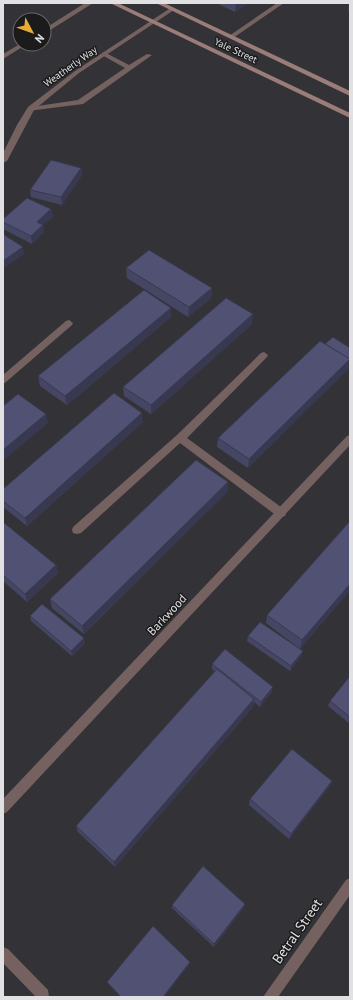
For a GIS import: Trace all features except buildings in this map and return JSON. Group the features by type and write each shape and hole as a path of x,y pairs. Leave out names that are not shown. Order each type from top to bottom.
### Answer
{"main road":[{"name":"Yale Street","path":"113,3 350,116"},
{"name":"Yale Street","path":"159,3 348,91"}],"street":[{"path":"52,27 90,3"},
{"path":"231,37 281,3"},
{"name":"Weatherly Way","path":"3,161 21,125 31,110 55,87 172,9"},
{"path":"3,57 12,51"},
{"path":"104,54 129,68"},
{"path":"31,110 80,102 149,55"},
{"path":"3,380 69,323"},
{"path":"77,530 180,438 264,355"},
{"path":"180,438 281,513"},
{"name":"Barkwood","path":"3,808 350,440"},
{"name":"Betral Street","path":"270,997 350,884"},
{"path":"3,954 43,995"}]}
